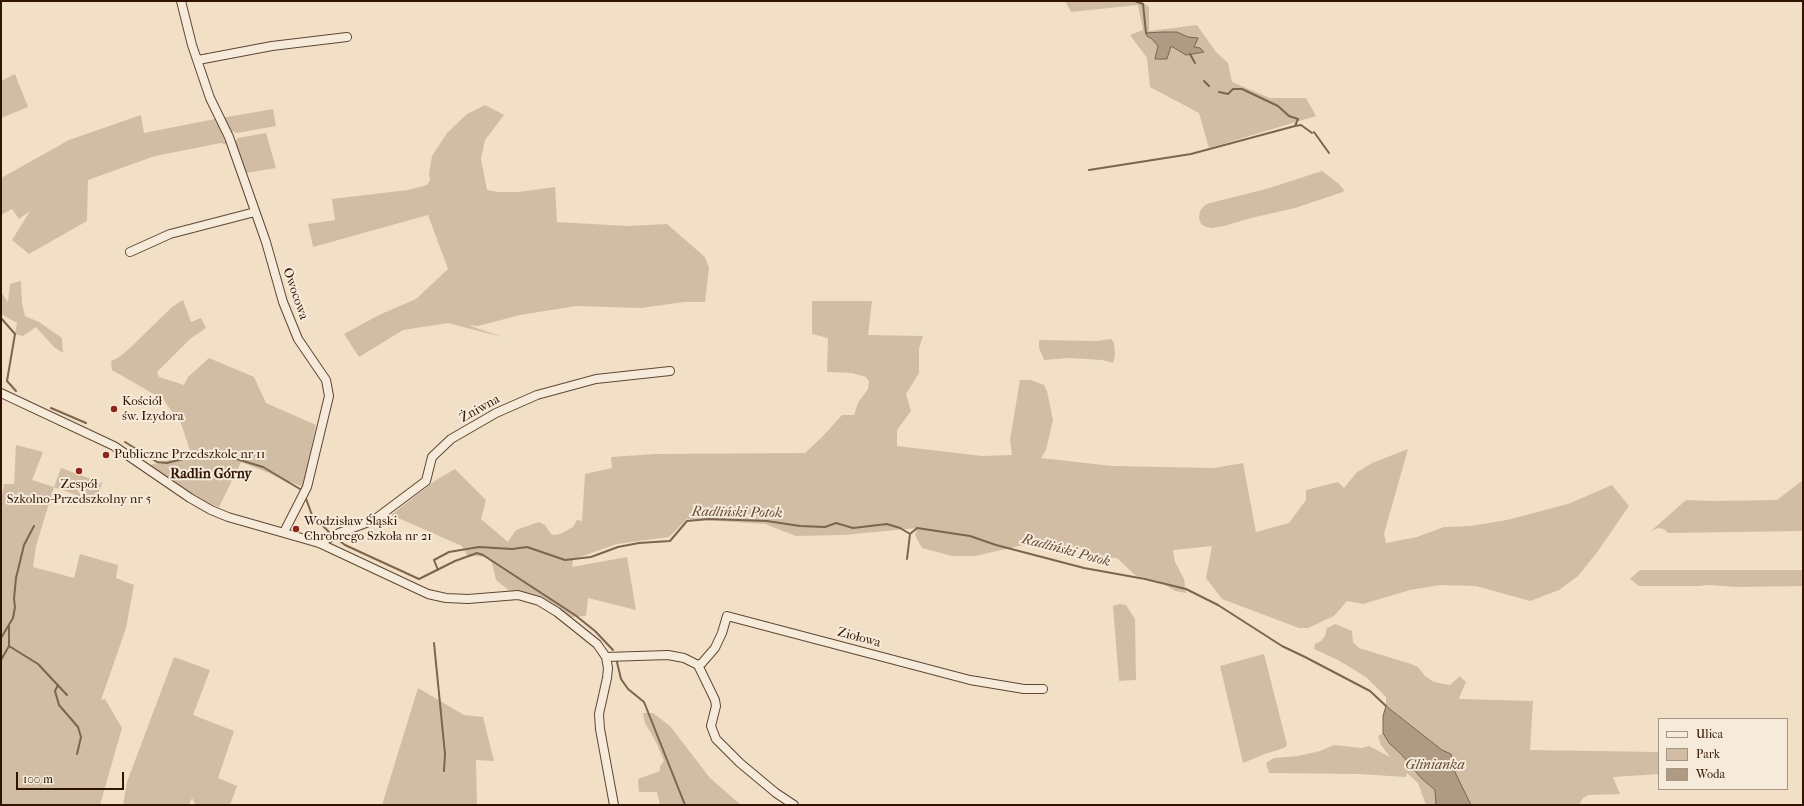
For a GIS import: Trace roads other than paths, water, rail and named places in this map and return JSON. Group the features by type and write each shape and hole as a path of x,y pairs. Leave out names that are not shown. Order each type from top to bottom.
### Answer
{"street":[{"name":"Owocowa","path":"181,1 192,45 210,98 230,137 266,242 282,302 295,333 307,354 326,380 329,396 307,487 284,532"},
{"path":"198,60 272,46 347,37"},
{"path":"130,252 170,234 255,212"},
{"name":"Żniwna","path":"319,543 339,533 374,520 426,481 432,457 451,439 496,413 536,395 596,378 670,371"},
{"path":"1,393 114,446 190,498 211,510 228,517 319,543 428,594 446,598 468,599 518,595 539,601 579,628 597,644 606,657 608,668 607,678 599,714 600,729 614,805"},
{"name":"Ziołowa","path":"698,665 702,663 715,648 722,634 727,616 970,680 1024,689 1043,689"},
{"path":"606,657 668,655 684,658 698,665 715,700 716,706 711,726 716,739 776,793 794,805"}],"water":[{"path":"1177,32 1188,37 1198,38 1194,47 1200,48 1204,52 1186,55 1171,46 1167,59 1155,59 1158,46 1147,36 1146,33"},
{"name":"Glinianka","path":"1386,706 1442,750 1451,754 1454,770 1471,805 1436,805 1435,790 1421,778 1401,754 1389,743 1383,733 1383,716"}],"waterway":[{"path":"1135,1 1143,4 1146,33"},
{"path":"1190,54 1195,63"},
{"path":"1204,81 1209,86"},
{"path":"1219,92 1228,94 1233,89 1242,89 1278,106 1289,116 1298,119 1295,126 1301,125 1312,133"},
{"path":"1089,170 1191,154 1295,126"},
{"path":"1314,132 1329,153"},
{"name":"Radliński Potok","path":"1,318 15,334 7,381 16,391"},
{"name":"Radliński Potok","path":"51,408 86,423"},
{"name":"Radliński Potok","path":"125,442 157,462 167,463 195,456 233,458 263,467 303,492"},
{"name":"Radliński Potok","path":"305,496 312,515 331,534"},
{"name":"Radliński Potok","path":"438,570 434,560 449,552 479,547 512,549 527,547 565,560 591,557 618,547 639,543 670,541 687,521 709,519 767,521 800,526 825,527 836,523 853,528 887,524 900,528 910,534 917,528 970,536 996,545 1084,568 1145,579 1186,589 1218,605 1282,646 1370,691 1386,706"},
{"path":"1,638 13,618 16,578 24,545 34,526"},
{"path":"907,559 910,534"},
{"path":"336,538 345,545 419,579 455,561 477,553 483,555 575,615 595,631 613,650"},
{"path":"9,626 9,646 38,664 67,695"},
{"path":"434,643 445,754 444,771"},
{"path":"1,660 9,646"},
{"path":"617,662 621,679 628,689 644,702 685,805"},
{"path":"58,685 55,691 59,705 78,727 81,737 77,754"}],"place":[{"name":"Kościół św. Izydora","path":"114,409"},
{"name":"Publiczne Przedszkole nr 11","path":"106,455"},
{"name":"Zespół Szkolno-Przedszkolny nr 5","path":"79,471"},
{"name":"Wodzisław Śląski Chrobrego Szkoła nr 21","path":"296,529"}],"district":[{"name":"Radlin Górny","path":"211,475"}]}
